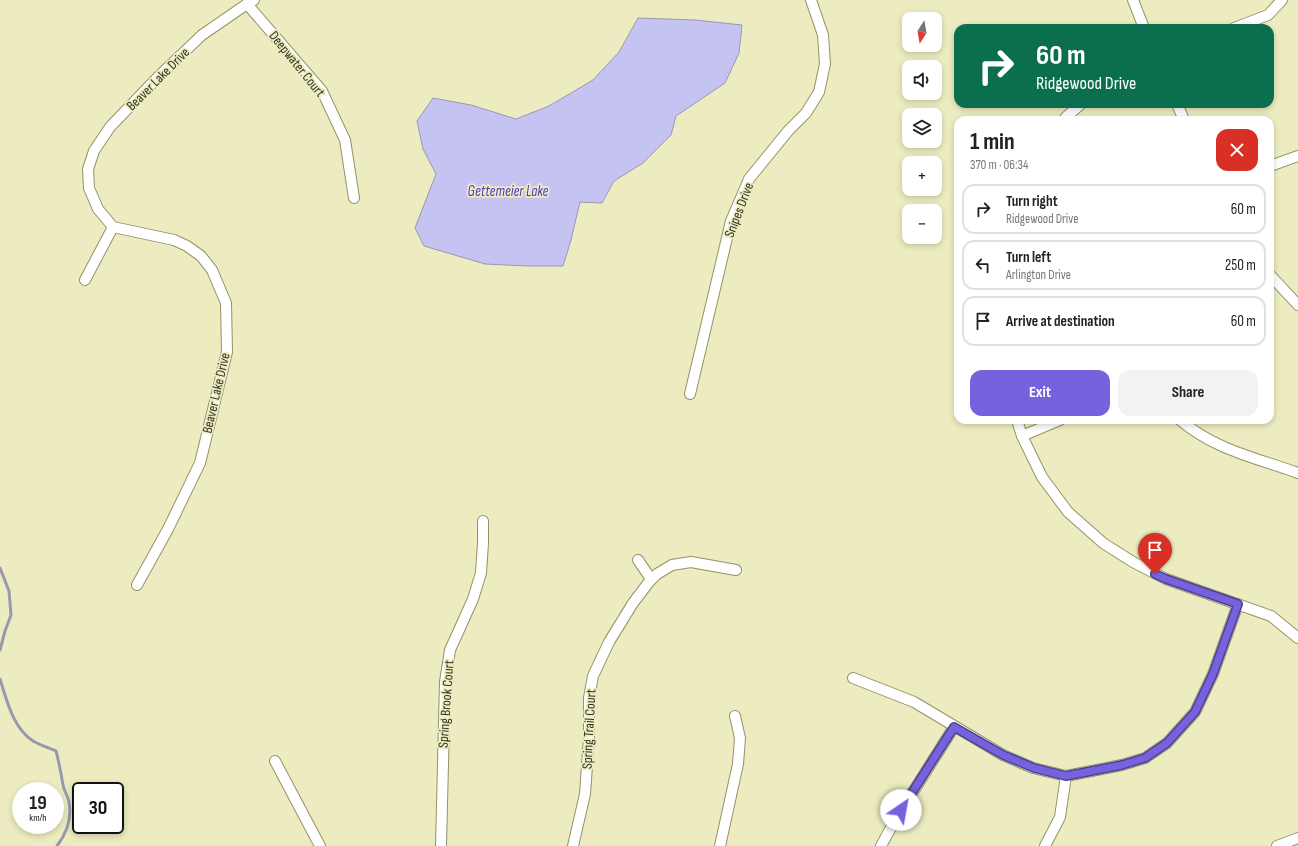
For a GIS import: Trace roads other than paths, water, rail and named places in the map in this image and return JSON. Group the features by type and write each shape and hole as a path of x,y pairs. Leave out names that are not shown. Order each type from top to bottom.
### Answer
{"street":[{"name":"Snipes Drive","path":"690,394 731,221 749,179 788,131 806,113 819,92 825,64 823,35 811,0"},
{"path":"1132,0 1142,24"},
{"path":"1244,24 1268,15 1282,0"},
{"name":"Deepwater Court","path":"251,2 322,91 345,140 354,198"},
{"name":"Beaver Lake Drive","path":"137,585 168,529 200,463 227,352 226,303 212,270 201,256 187,246 174,240 112,227 98,209 89,188 88,169 94,151 101,139 110,127 146,90 202,35 251,2"},
{"path":"1067,116 1076,108"},
{"path":"1274,165 1298,156"},
{"path":"85,280 112,227"},
{"path":"1274,279 1298,305"},
{"path":"1018,424 1022,436 1042,477 1068,512 1103,543 1166,579 1272,616 1298,638"},
{"path":"1022,436 1050,424"},
{"path":"1186,424 1230,450 1298,473"},
{"name":"Spring Brook Court","path":"441,846 445,682 450,650 473,599 481,573 483,521"},
{"path":"638,560 651,579"},
{"name":"Spring Trail Court","path":"573,846 585,794 589,737 588,698 593,676 609,642 633,603 651,579 672,565 691,562 736,570"},
{"path":"853,678 914,702 1003,755 1034,768 1066,776 1122,765 1145,758 1167,743 1195,712 1213,674 1238,604"},
{"path":"720,846 738,764 740,738 735,716"},
{"path":"881,846 894,822 954,727"},
{"path":"275,761 320,846"},
{"path":"1045,846 1060,817 1066,776"},
{"path":"1277,846 1298,838"}],"water":[{"name":"Gettemeier Lake","path":"638,18 695,20 742,25 739,53 725,83 676,116 671,135 643,163 614,181 602,203 580,202 563,266 485,264 424,246 415,228 436,174 423,149 417,121 433,98 471,105 516,119 549,106 593,80 619,52"}],"waterway":[{"path":"0,568 9,591 11,615 0,650"},
{"path":"0,679 8,705 20,729 33,741 56,751 70,808 68,826 57,846"}]}
